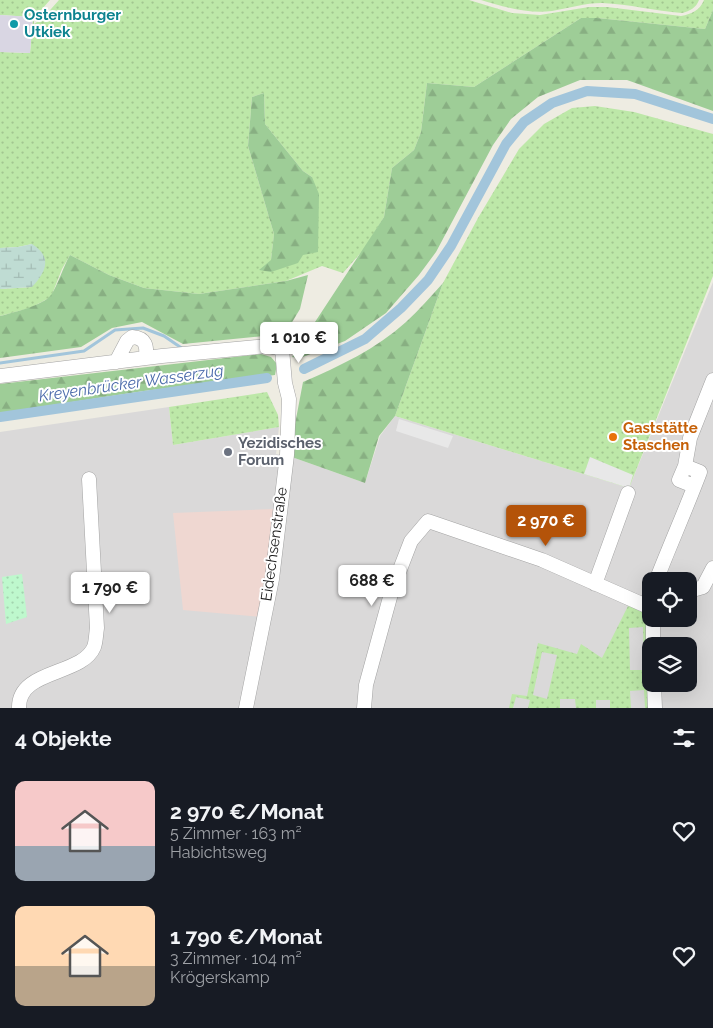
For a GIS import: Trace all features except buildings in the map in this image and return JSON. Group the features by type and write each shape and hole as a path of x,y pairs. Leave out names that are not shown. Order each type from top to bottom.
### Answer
{"street":[{"path":"0,376 116,362 146,358 147,348 144,340 139,337 132,337 127,341 116,362"},
{"name":"Eidechsenstraße","path":"146,358 268,346 282,349 285,383 289,399 286,464 272,578 246,708"},
{"path":"660,572 700,472 685,466 690,438 713,380"},
{"path":"19,708 19,699 34,682 82,660 90,654 95,646 97,628 89,479"},
{"path":"595,584 628,493"},
{"path":"364,708 366,686 392,590 411,542 428,521 542,560 595,584 642,599"},
{"path":"708,588 713,568"},
{"path":"654,692 655,708"}],"shaded area":[{"path":"0,15 33,17 30,53 0,52"},
{"path":"713,282 713,559 706,575 713,582 713,708 0,708 0,432 169,407 173,445 279,427 276,454 289,456 365,483 380,436 395,416 629,488"},
{"path":"399,419 453,436 448,448 396,431"},
{"path":"590,457 633,475 629,488 584,474"},
{"path":"273,509 261,617 183,610 173,513"}],"green space":[{"path":"0,0 50,0 34,18 34,24 43,18 59,0 469,0 512,13 540,15 589,7 607,7 681,16 695,11 704,0 713,0 713,10 705,29 581,18 474,87 427,83 421,132 414,150 392,168 384,217 365,248 343,273 322,266 286,281 199,294 144,288 109,275 70,255 62,269 51,297 30,308 0,316 0,289 32,287 32,244 0,248 0,52 30,53 33,17 0,15","holes":["264,93 265,124 303,171 312,177 271,272 274,234 248,146 252,97"]},
{"path":"481,0 699,0 692,9 682,13 602,3 534,12"},
{"path":"713,10 713,111 627,80 580,80 538,97 511,119 493,145 436,252 386,313 345,341 300,358 292,357 384,217 392,168 414,150 421,132 427,83 474,87 581,18 705,29"},
{"path":"264,93 265,124 303,171 312,177 319,194 318,252 303,255 298,263 271,272 259,270 271,260 274,234 248,146 252,97"},
{"path":"595,106 634,112 713,134 713,276 629,488 395,416 443,283 478,218 519,149 544,124 572,108"},
{"path":"32,244 39,249 45,259 44,270 41,276 32,287 0,289 0,248"},
{"path":"70,255 109,275 144,288 199,294 286,281 308,275 300,309 285,334 183,344 142,322 112,328 81,347 0,358 0,316 27,308 47,299 54,291"},
{"path":"443,283 395,416 379,436 365,483 289,456 303,382 344,363 382,341 411,317"},
{"path":"261,354 271,357 277,364 275,375 144,391 0,413 0,384"},
{"path":"267,392 278,415 279,427 173,445 169,407"},
{"path":"22,574 27,617 6,624 2,577"},
{"path":"628,606 642,610 643,627 629,628 630,670 642,670 642,690 630,691 631,708 610,708 610,700 596,700 596,708 576,708 575,699 560,699 560,708 528,708 530,700 516,697 513,708 509,708 512,694 527,696 538,643 577,654 581,644 602,658","holes":["542,652 557,655 547,699 533,695"]},
{"path":"643,627 646,627 646,637 643,637"},
{"path":"644,692 648,692 648,708 645,708"}],"waterway":[{"name":"Kreyenbrücker Wasserzug","path":"304,369 365,339 401,308 428,280 451,246 506,144 524,122 552,103 587,91 635,94 713,119"},
{"path":"0,363 84,351 115,330 143,328 164,336 183,349"},
{"path":"261,340 281,338"},
{"name":"Kreyenbrücker Wasserzug","path":"0,417 267,378"}],"place":[{"name":"Osternburger Utkiek","path":"14,24"},
{"name":"Gaststätte Staschen","path":"613,437"},
{"name":"Yezidisches Forum","path":"228,452"}]}
